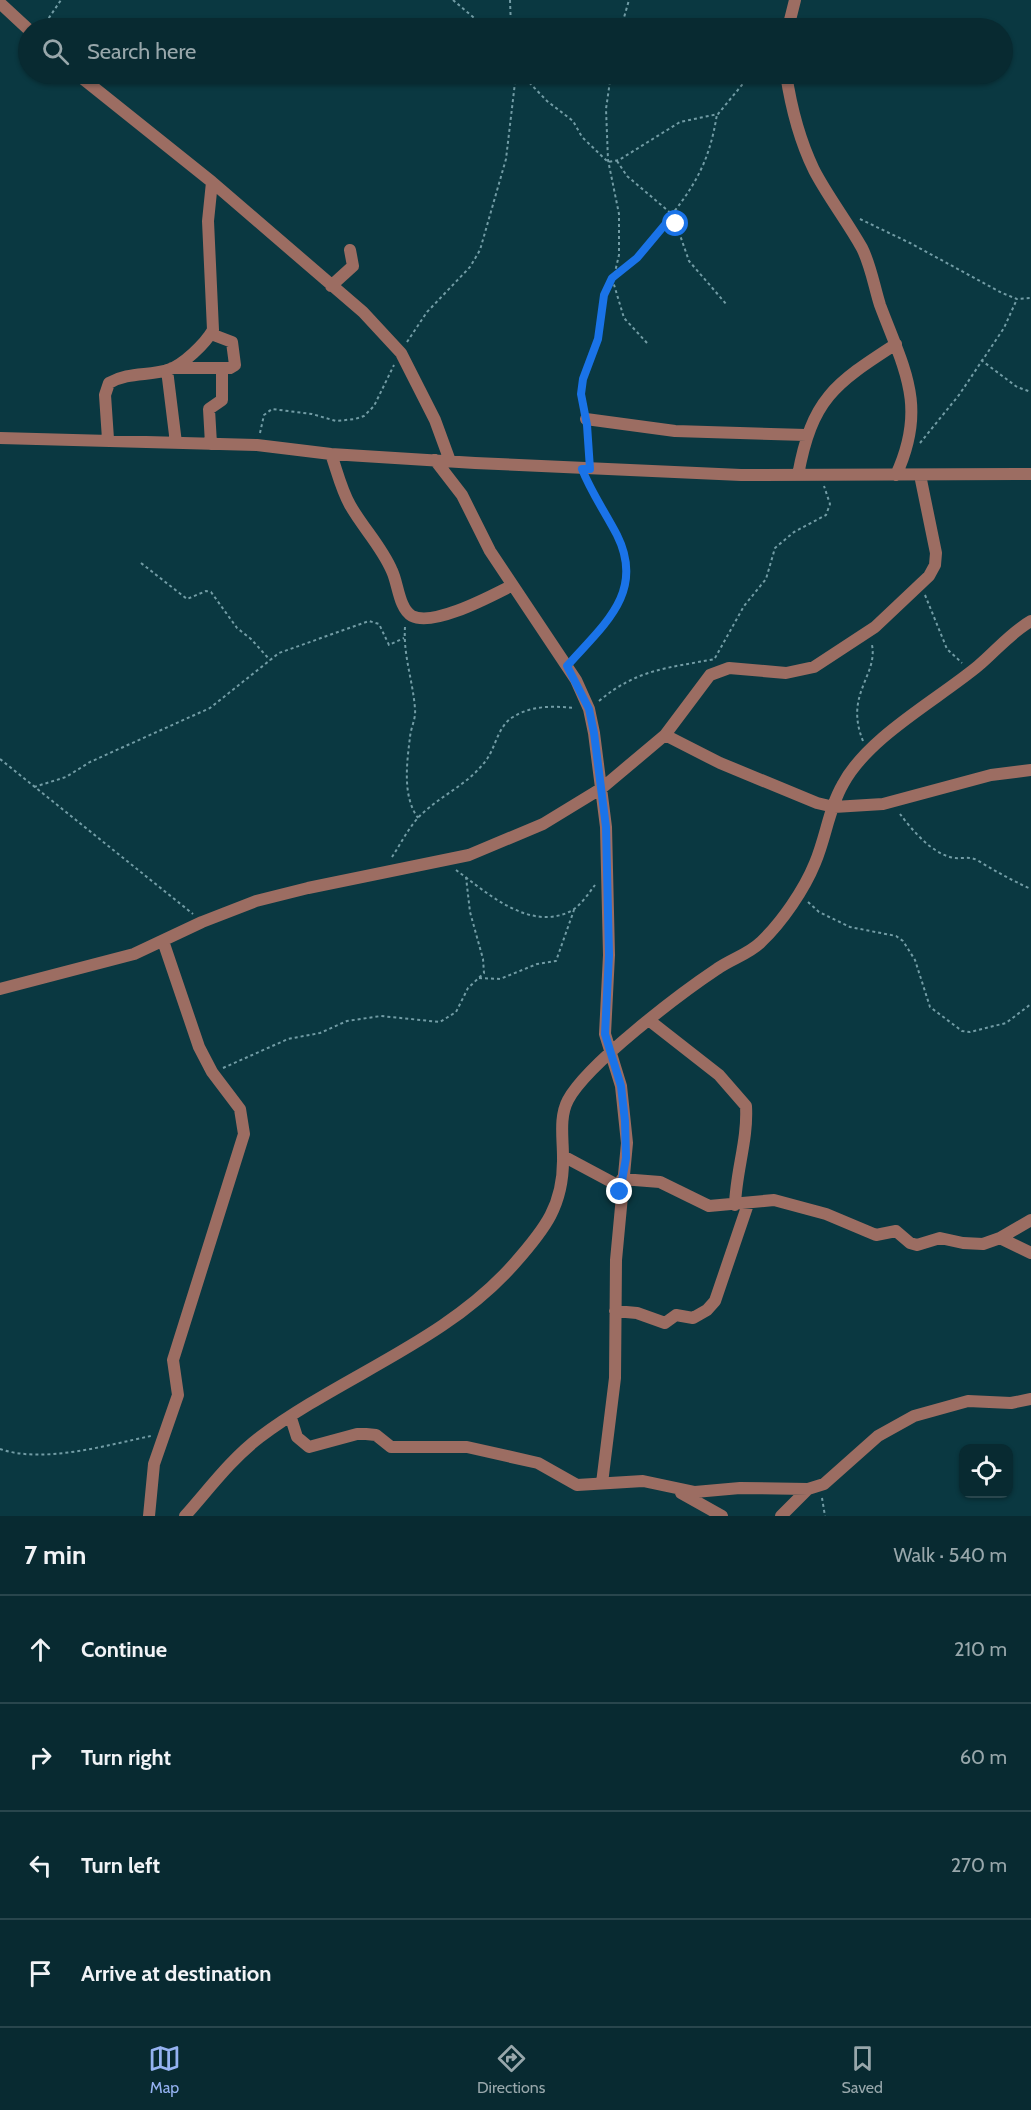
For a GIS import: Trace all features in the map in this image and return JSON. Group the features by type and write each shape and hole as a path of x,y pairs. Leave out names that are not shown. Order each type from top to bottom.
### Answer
{"street":[{"path":"790,18 795,0"},
{"path":"0,3 18,20"},
{"path":"89,84 212,183 363,312 401,353 435,420 450,460"},
{"path":"787,84 791,108 814,170 867,258 881,307 896,344 911,400 912,424 905,455 896,475"},
{"path":"170,369 211,334 214,324 208,221 212,183"},
{"path":"331,286 352,266 350,250"},
{"path":"108,439 105,395 109,383 134,374 170,369 222,368 235,365 233,345 211,334"},
{"path":"798,475 806,435 819,410 834,390 896,344"},
{"path":"211,444 209,409 222,400 222,368"},
{"path":"170,369 176,443"},
{"path":"586,419 675,431 806,435"},
{"path":"0,438 108,439 257,445 331,454 586,469 798,475 1031,474"},
{"path":"331,454 350,506 392,569 405,610 419,618 437,616 484,600 511,586"},
{"path":"435,460 462,495 490,551 511,586 567,666 589,709 602,788 607,857 609,955 605,1034 621,1086 626,1158 622,1183 615,1311 615,1378 602,1483"},
{"path":"0,990 147,950 202,922 276,895 469,855 543,824 602,788 665,735 710,675 729,668 786,673 805,670 866,632 921,583 935,565 936,553 920,475"},
{"path":"185,1516 226,1469 260,1437 410,1346 464,1311 490,1290 549,1223 563,1180 563,1115 569,1099 588,1075 706,976 763,940 800,890 815,862 843,784 868,752 979,666 1004,640 1031,621"},
{"path":"665,735 720,763 817,803 834,807 852,808 893,801 991,775 1031,770"},
{"path":"149,1516 154,1464 178,1395 173,1360 244,1134 240,1109 212,1072 194,1034 163,941"},
{"path":"615,1311 637,1313 665,1323 676,1315 693,1318 707,1310 715,1300 741,1205 739,1166 746,1142 746,1106 740,1096 719,1075 650,1021"},
{"path":"563,1156 622,1183 660,1182 709,1206 741,1205 766,1200 788,1203 826,1214 876,1235 896,1231 910,1243 917,1245 940,1238 972,1245 1000,1238 1031,1220"},
{"path":"1000,1238 1031,1253"},
{"path":"291,1418 297,1437 309,1447 357,1434 376,1435 390,1447 467,1447 546,1465 576,1485 643,1481 695,1492 740,1488 808,1489 824,1484 878,1436 914,1416 968,1401 1011,1403 1031,1399"},
{"path":"672,1488 722,1516"},
{"path":"781,1516 808,1489"}],"path":[{"path":"49,18 61,0"},
{"path":"453,0 474,18"},
{"path":"510,0 511,18"},
{"path":"624,18 629,0"},
{"path":"257,445 264,415 272,409 312,414 342,422 364,416 374,406 401,353 427,312 470,267 480,250 506,159 515,84"},
{"path":"531,84 573,121 582,137 608,162"},
{"path":"567,666 604,628 626,585 625,554 586,469 586,419 581,394 583,379 598,339 604,295 619,255 620,229 608,162 606,108 610,84"},
{"path":"612,278 637,258 687,197 713,140 717,114 742,84"},
{"path":"608,162 617,160 680,122 717,114"},
{"path":"617,160 627,176 673,215 689,261 727,305"},
{"path":"838,209 1017,299 1031,298"},
{"path":"612,278 624,318 647,343"},
{"path":"905,455 948,411 1004,328 1017,299"},
{"path":"981,360 1017,387 1031,392"},
{"path":"710,675 715,659 744,606 766,579 775,548 794,532 819,522 826,515 830,504 819,475"},
{"path":"141,563 187,599 206,591 211,592 237,628 270,660"},
{"path":"921,583 948,649 964,664 979,666"},
{"path":"405,610 404,638 416,711 410,737 407,784 410,801 418,818"},
{"path":"34,787 66,777 90,762 210,708 270,660 288,649 362,622 375,621 389,645 404,638"},
{"path":"866,632 872,645 872,656 859,693 856,712 860,733 868,752"},
{"path":"390,860 418,818 474,775 489,756 501,729 510,718 535,708 589,709 618,685 643,674 715,659"},
{"path":"0,759 95,833 202,922"},
{"path":"893,801 911,827 938,850 955,858 973,859 995,873 1031,889"},
{"path":"479,978 501,979 537,964 556,961 576,907 595,885 607,857"},
{"path":"444,861 525,915 560,915 576,907"},
{"path":"212,1072 288,1039 320,1033 347,1020 381,1016 440,1022 456,1011 468,988 479,978 484,968 470,912 466,877"},
{"path":"800,890 809,903 830,918 850,927 896,936 903,941 915,960 930,1007 962,1031 970,1032 1006,1023 1031,1004"},
{"path":"0,1449 39,1453 69,1452 166,1433"}],"route":[{"path":"620,1192 626,1158 625,1121 621,1086 606,1044 605,1034 610,924 607,896 606,827 589,709 567,666 604,628 626,585 627,570 625,554 618,537 594,496 582,469 590,469 587,425 581,394 583,379 598,339 604,295 612,278 625,270 637,258 673,215 676,224"}]}
